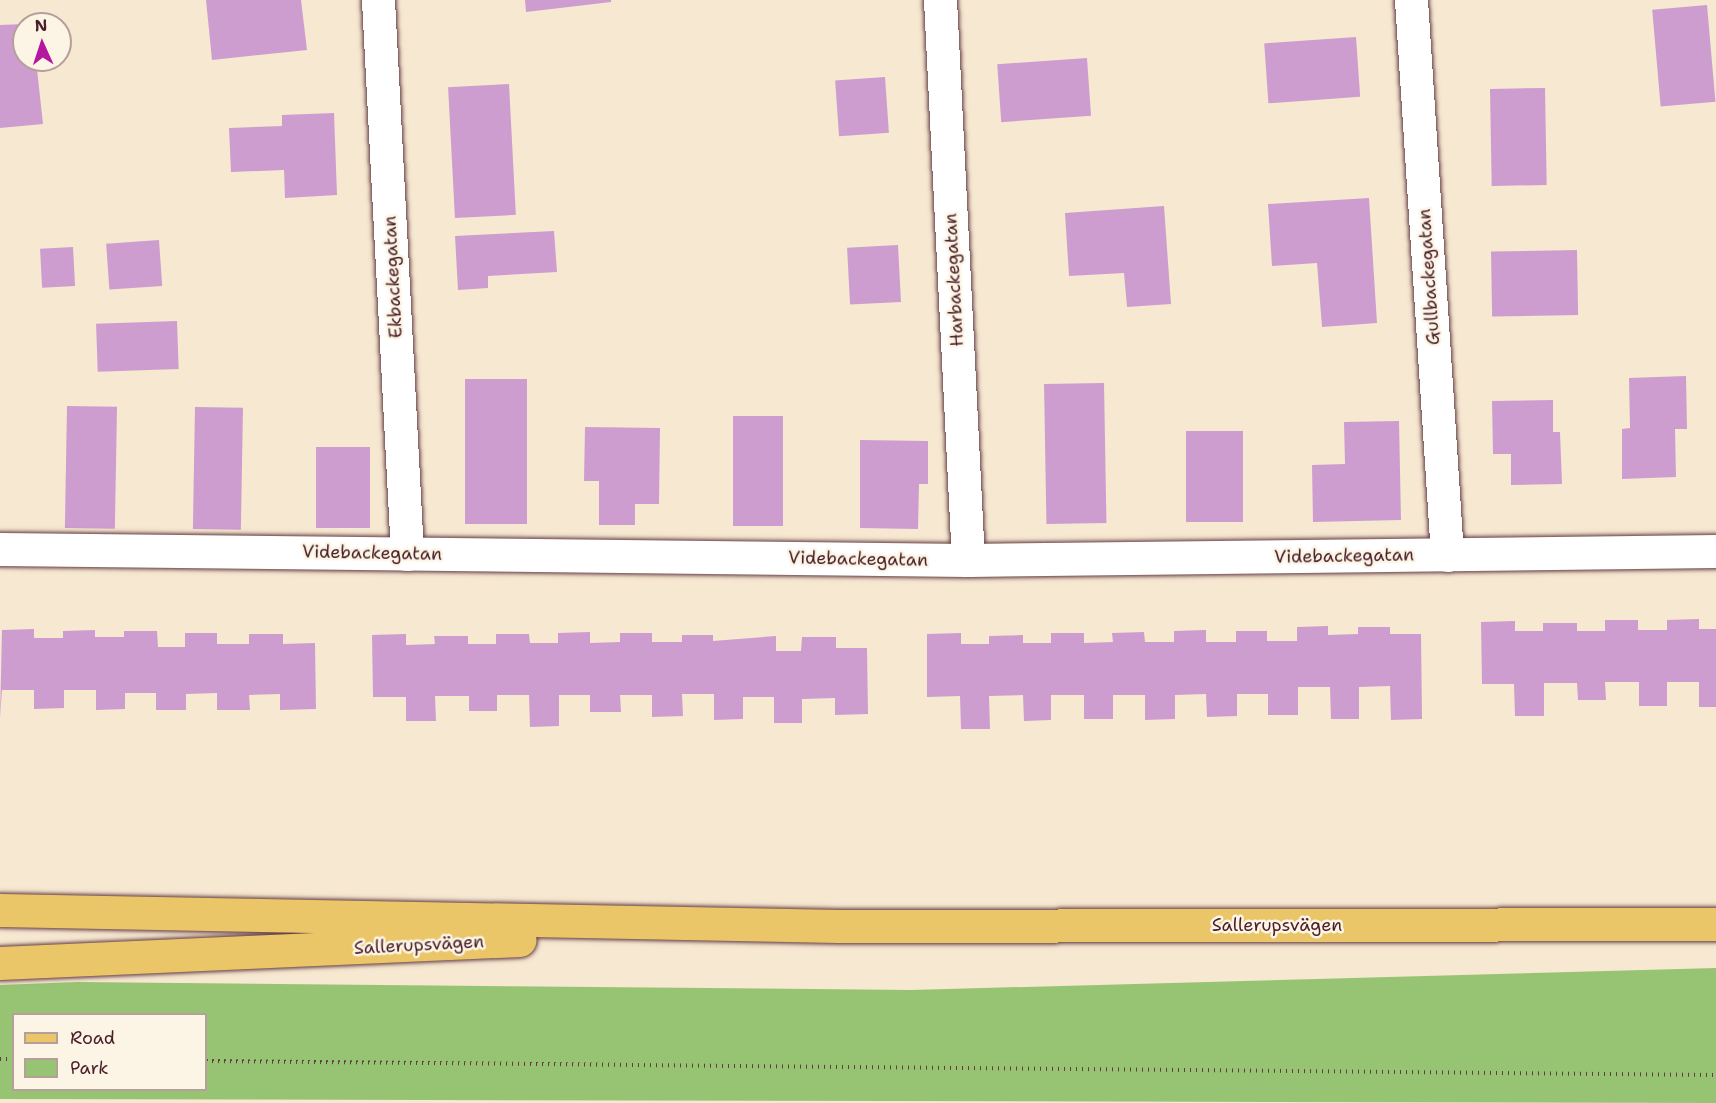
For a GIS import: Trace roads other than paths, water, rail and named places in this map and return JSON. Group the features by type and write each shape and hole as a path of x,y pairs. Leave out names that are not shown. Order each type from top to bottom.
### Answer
{"main road":[{"name":"Sallerupsvägen","path":"0,910 839,926 1716,924"},
{"name":"Sallerupsvägen","path":"0,963 839,926"}],"street":[{"name":"Ekbackegatan","path":"378,0 407,554"},
{"name":"Harbackegatan","path":"940,0 968,560"},
{"name":"Gullbackegatan","path":"1411,0 1447,555"},
{"name":"Videbackegatan","path":"0,549 968,560 1716,551"}]}
